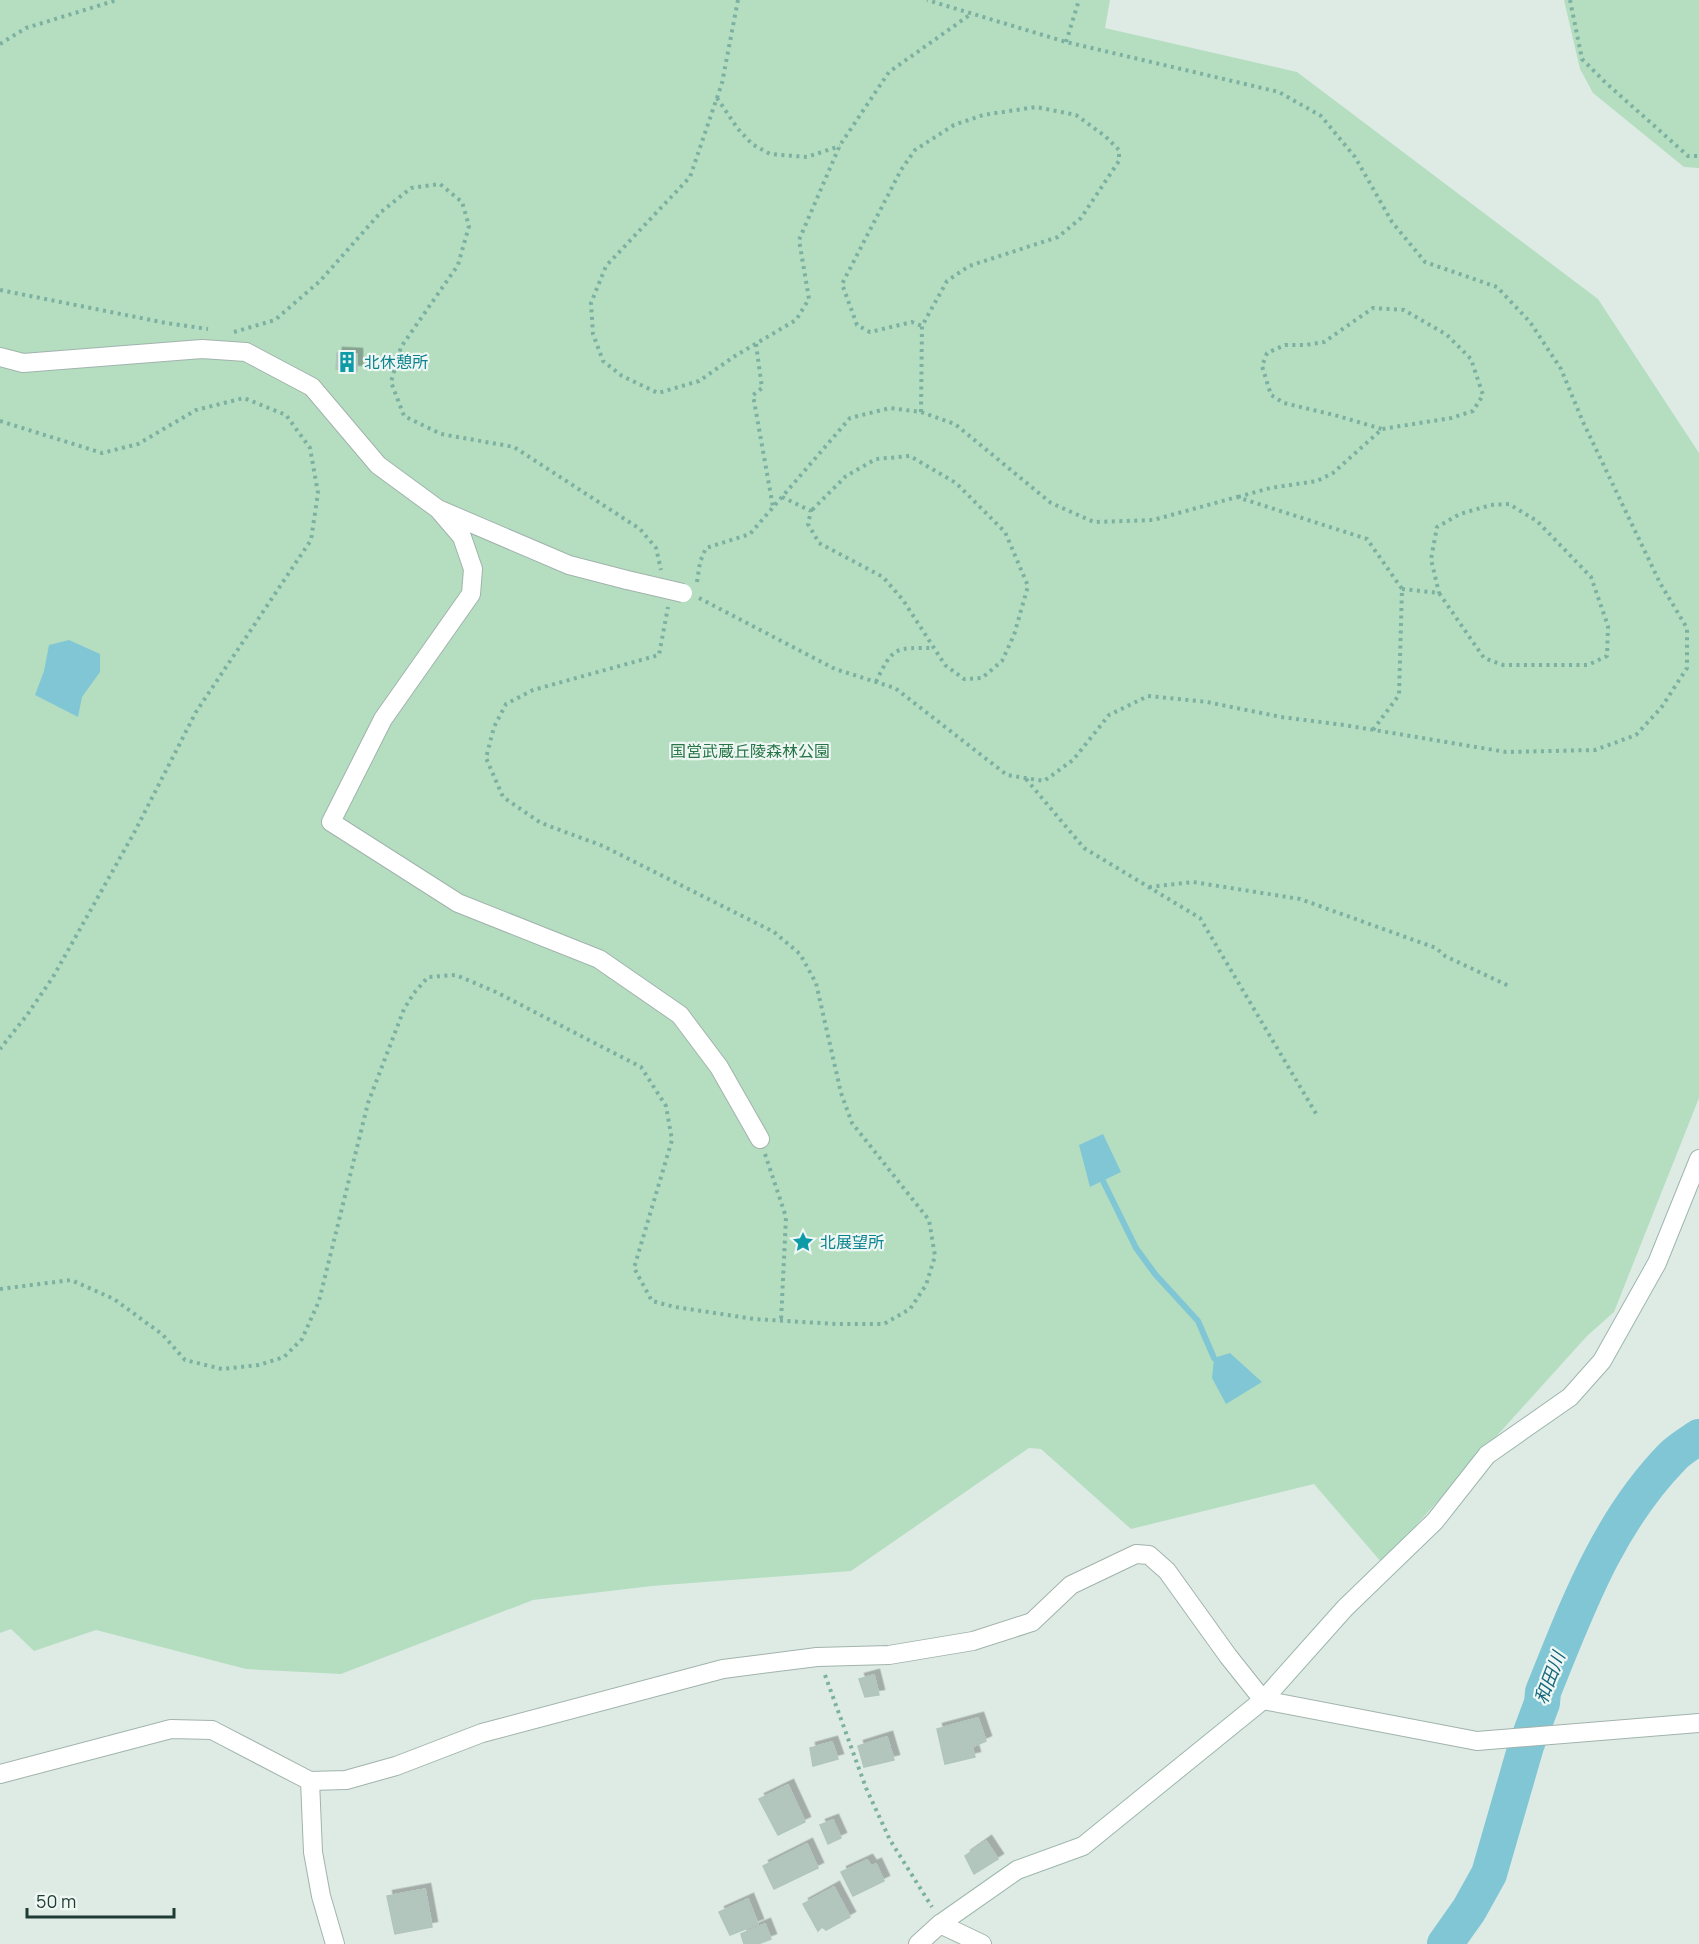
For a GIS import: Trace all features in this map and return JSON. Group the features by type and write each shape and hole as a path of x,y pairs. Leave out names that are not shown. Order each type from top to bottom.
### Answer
{"street":[{"path":"0,357 23,363 202,350 246,352 312,387 378,465 438,509 569,565 681,596"},
{"path":"438,509 462,537 473,570 471,594 383,718 331,822 458,903 599,959 680,1015 718,1067 760,1139"},
{"path":"918,1944 940,1924 1017,1870 1083,1846 1263,1700 1345,1608 1435,1521 1487,1455 1570,1397 1602,1361 1657,1263 1699,1159"},
{"path":"0,1774 171,1729 212,1730 310,1781 346,1780 396,1766 482,1733 723,1669 818,1657 889,1655 973,1641 1032,1622 1071,1585 1136,1554 1149,1555 1167,1571 1228,1656 1263,1700 1477,1741 1699,1723"},
{"path":"310,1781 313,1852 321,1896 335,1944"},
{"path":"940,1924 982,1944"}],"path":[{"path":"0,44 26,28 117,0"},
{"path":"738,0 722,83 690,177 606,266 591,303 593,334 603,361 622,376 658,393 699,381 796,321 809,299 799,240 840,146 889,72 972,13"},
{"path":"681,596 835,669 895,688 1007,775 1044,781 1073,760 1109,715 1148,696 1207,702 1281,717 1506,752 1595,750 1636,735 1660,708 1687,668 1687,628 1660,583 1583,422 1561,369 1530,322 1497,287 1425,262 1392,222 1355,157 1321,116 1279,92 1066,42 927,0"},
{"path":"1066,42 1079,0"},
{"path":"1570,0 1582,59 1689,156 1699,156"},
{"path":"717,98 738,129 752,144 770,154 807,157 840,146"},
{"path":"921,412 922,326 947,281 969,266 1058,237 1081,218 1119,161 1119,150 1105,136 1076,115 1035,108 983,115 954,125 915,150 901,170 842,285 857,325 870,332 912,322 922,326"},
{"path":"234,332 275,320 320,281 381,212 411,188 440,184 462,202 469,226 458,265 402,347 391,382 404,416 441,434 514,447 640,529 656,548 663,579"},
{"path":"0,290 143,319 211,329"},
{"path":"0,1289 71,1280 114,1299 163,1335 185,1360 222,1369 259,1365 284,1358 302,1339 319,1301 368,1103 404,1009 428,977 456,975 496,992 641,1066 666,1106 672,1140 634,1268 652,1301 754,1319 836,1324 884,1324 910,1309 926,1285 935,1256 929,1220 852,1123 841,1093 816,982 800,954 774,932 603,846 541,823 503,797 486,758 494,727 506,704 533,690 659,655 669,611 681,596 706,548 750,534 850,418 890,408 921,412 955,424 1051,502 1094,522 1153,520 1270,488 1317,481 1333,473 1382,429 1451,418 1473,411 1483,395 1471,359 1447,335 1404,310 1373,308 1324,342 1285,345 1267,353 1262,366 1271,394 1284,403 1382,429"},
{"path":"756,344 762,388 753,395 773,507"},
{"path":"0,421 102,453 138,444 196,410 244,398 286,415 310,448 318,493 311,540 196,712 134,833 53,977 0,1049"},
{"path":"910,456 956,483 1005,532 1028,586 1014,635 1002,661 982,678 964,679 945,665 903,600 883,577 819,543 808,525 811,511 846,476 876,459 910,456"},
{"path":"782,496 811,511"},
{"path":"1237,497 1367,539 1402,589 1399,694 1373,730"},
{"path":"1402,589 1438,593 1484,658 1503,665 1588,665 1607,656 1608,626 1591,577 1537,521 1509,504 1491,505 1460,514 1437,527 1431,559 1438,593"},
{"path":"876,682 887,658 903,648 934,648"},
{"path":"1026,778 1084,848 1200,918 1318,1117"},
{"path":"1149,887 1193,882 1300,900 1436,948 1445,956 1509,986"},
{"path":"760,1139 786,1217 781,1321"},
{"path":"818,1657 834,1695 866,1788 885,1829 929,1900 940,1924"}],"green space":[{"name":"国営武蔵丘陵森林公園","path":"0,0 1110,0 1105,28 1297,72 1598,299 1699,453 1699,1098 1614,1312 1587,1336 1382,1563 1314,1484 1131,1529 1041,1449 1029,1448 851,1571 652,1586 533,1600 341,1674 246,1669 96,1630 34,1651 11,1629 0,1633"},
{"path":"1564,0 1699,0 1699,168 1684,167 1593,93 1580,69"}],"water":[{"path":"69,640 100,654 100,672 82,697 78,717 35,695 44,671 49,645"},
{"path":"1103,1134 1121,1172 1090,1187 1079,1145"},
{"path":"1230,1353 1262,1382 1226,1404 1212,1378 1214,1358"}],"building":[{"name":"北休憩所","path":"337,353 357,354 357,371 336,369"},
{"path":"874,1675 879,1695 865,1697 859,1679"},
{"path":"978,1718 986,1741 972,1747 975,1757 945,1764 937,1729"},
{"path":"887,1737 894,1760 864,1767 858,1746"},
{"path":"832,1742 838,1759 813,1766 810,1748"},
{"path":"788,1785 805,1822 778,1835 759,1799"},
{"path":"833,1820 841,1838 828,1844 820,1825"},
{"path":"986,1841 998,1859 974,1874 965,1856"},
{"path":"807,1844 818,1868 774,1889 763,1866"},
{"path":"867,1860 871,1866 876,1864 884,1881 853,1896 841,1872"},
{"path":"834,1887 850,1917 826,1930 822,1927 818,1931 803,1904"},
{"path":"425,1889 432,1927 395,1934 387,1896"},
{"path":"748,1899 758,1924 730,1935 719,1912"},
{"path":"765,1924 771,1939 758,1944 744,1944 741,1934"}],"waterway":[{"path":"1103,1181 1136,1248 1155,1274 1198,1321 1214,1358"},
{"name":"和田川","path":"1445,1944 1469,1910 1489,1874 1526,1746 1542,1703 1543,1692 1596,1567 1630,1509 1650,1482 1676,1453 1699,1437"}],"place":[{"name":"北休憩所","path":"347,362"},
{"name":"北展望所","path":"803,1242"}]}
